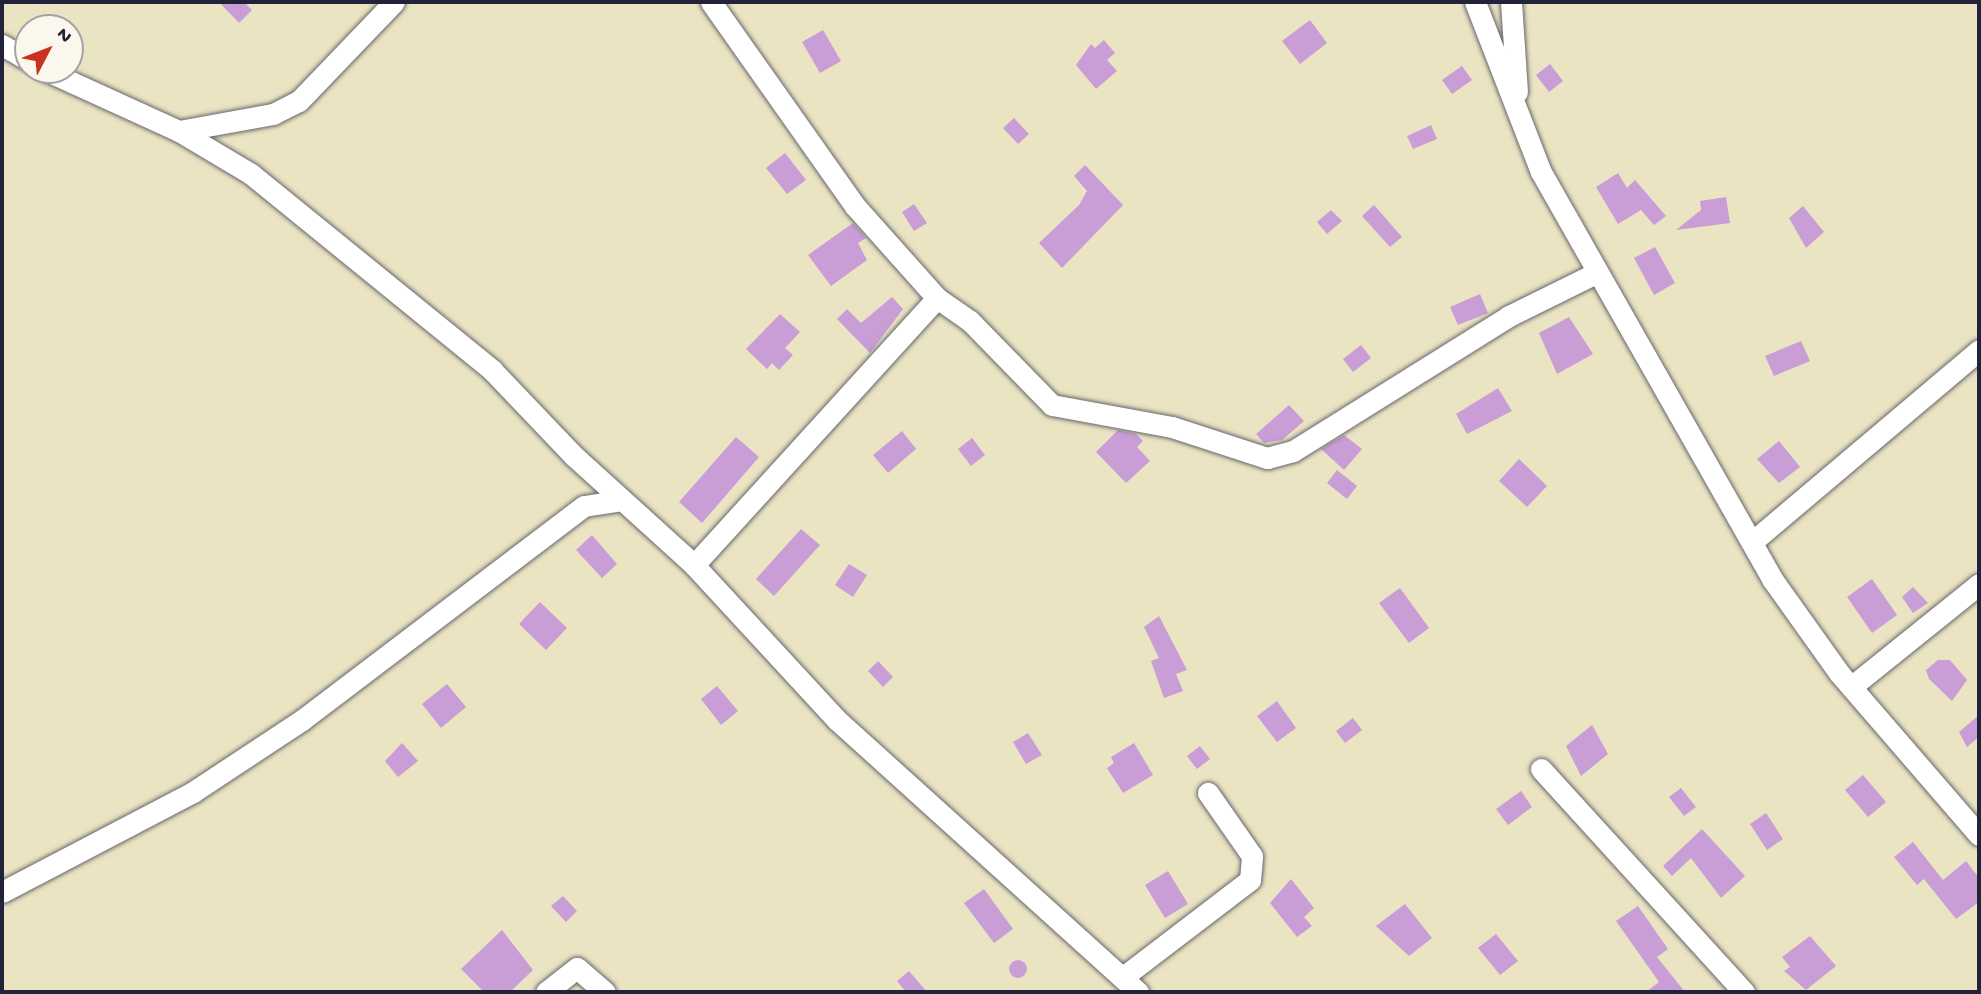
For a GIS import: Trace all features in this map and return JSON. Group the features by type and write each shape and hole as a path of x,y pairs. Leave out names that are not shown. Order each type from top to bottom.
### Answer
{"street":[{"path":"179,131 273,114 299,101 394,2"},
{"path":"711,2 855,206 937,298 970,321 1052,405 1172,428 1267,458 1293,451 1509,316 1596,273"},
{"path":"1475,2 1516,119 1596,273 1752,542 1851,687 1979,835"},
{"path":"1511,2 1516,119"},
{"path":"76,84 179,131 289,200 362,270 492,370 622,500 694,565 837,720 1032,903 1138,992"},
{"path":"694,565 937,298"},
{"path":"1752,542 1979,350"},
{"path":"2,892 193,792 302,720 584,506 622,500"},
{"path":"1851,687 1979,584"},
{"path":"1541,769 1744,992"},
{"path":"1122,977 1251,880 1252,856 1208,793"},
{"path":"546,992 577,968 606,992"}],"building":[{"path":"219,2 244,2 252,10 239,23"},
{"path":"1310,20 1327,43 1300,64 1282,41"},
{"path":"823,30 841,61 820,73 802,42"},
{"path":"1104,40 1115,53 1107,60 1117,71 1096,89 1076,65 1091,44 1095,48"},
{"path":"1550,64 1563,81 1549,92 1536,75"},
{"path":"1462,66 1472,80 1452,94 1442,80"},
{"path":"1014,118 1029,134 1018,144 1003,128"},
{"path":"1431,125 1437,139 1413,149 1407,136"},
{"path":"785,153 806,180 787,194 766,168"},
{"path":"1085,165 1123,205 1062,268 1039,243 1079,205 1087,191 1074,176"},
{"path":"1618,173 1627,188 1635,180 1666,216 1654,225 1641,210 1618,224 1596,187"},
{"path":"1726,197 1730,223 1676,230 1701,210 1700,201"},
{"path":"914,204 927,223 914,231 902,212"},
{"path":"1374,205 1402,237 1390,247 1362,216"},
{"path":"1803,206 1824,232 1806,248 1789,218"},
{"path":"1331,210 1342,221 1327,234 1317,222"},
{"path":"853,223 866,238 858,243 867,260 831,286 808,255"},
{"path":"1655,247 1675,283 1654,295 1634,258"},
{"path":"1480,294 1488,313 1458,325 1450,307"},
{"path":"892,297 903,309 870,353 837,319 847,309 861,323"},
{"path":"780,314 800,332 785,348 793,355 779,370 772,363 767,369 746,349"},
{"path":"1569,317 1593,354 1557,374 1539,333"},
{"path":"1801,341 1810,361 1774,376 1765,356"},
{"path":"1361,345 1371,358 1353,372 1343,359"},
{"path":"1498,388 1512,411 1467,434 1456,414"},
{"path":"1289,405 1304,421 1282,440 1264,443 1256,434"},
{"path":"1118,430 1136,434 1143,441 1137,447 1150,461 1126,483 1096,452"},
{"path":"902,431 916,449 888,473 873,455"},
{"path":"1344,435 1362,449 1344,470 1321,449"},
{"path":"736,437 759,457 702,523 679,502"},
{"path":"972,438 985,455 971,466 958,449"},
{"path":"1779,441 1800,467 1779,483 1757,459"},
{"path":"1519,459 1547,486 1527,507 1499,481"},
{"path":"1337,470 1357,486 1347,499 1327,483"},
{"path":"801,529 820,545 774,596 756,579"},
{"path":"592,535 617,564 602,578 576,550"},
{"path":"849,564 867,575 853,597 835,585"},
{"path":"1872,579 1897,615 1872,633 1847,597"},
{"path":"1913,587 1928,603 1913,613 1902,597"},
{"path":"1400,588 1429,628 1409,643 1379,603"},
{"path":"540,602 567,628 546,650 519,624"},
{"path":"1159,616 1187,670 1176,674 1183,691 1164,698 1151,661 1159,658 1144,627"},
{"path":"1938,660 1950,660 1967,680 1952,701 1929,679 1926,670"},
{"path":"878,661 893,677 883,687 868,671"},
{"path":"447,684 466,707 441,728 422,704"},
{"path":"717,686 738,711 721,725 701,699"},
{"path":"1277,701 1296,728 1277,742 1257,716"},
{"path":"1979,715 1979,737 1967,747 1959,732"},
{"path":"1353,718 1362,730 1345,743 1336,731"},
{"path":"1592,725 1608,754 1581,776 1566,746"},
{"path":"1028,733 1042,755 1026,764 1013,742"},
{"path":"402,743 418,761 398,777 385,761"},
{"path":"1134,743 1153,775 1123,793 1107,768 1114,763 1111,757"},
{"path":"1200,746 1210,759 1197,769 1187,756"},
{"path":"1863,775 1886,802 1868,817 1845,790"},
{"path":"1681,788 1696,807 1684,816 1669,797"},
{"path":"1521,791 1532,807 1508,825 1496,809"},
{"path":"1766,813 1783,839 1767,850 1750,824"},
{"path":"1702,829 1745,876 1721,898 1691,858 1672,876 1663,866"},
{"path":"1913,842 1943,880 1966,861 1979,878 1979,902 1956,919 1924,879 1917,885 1894,857"},
{"path":"1168,871 1188,904 1165,918 1145,885"},
{"path":"1291,879 1314,908 1304,917 1312,926 1297,937 1270,903"},
{"path":"984,889 1013,929 994,943 964,903"},
{"path":"563,896 577,911 566,922 551,906"},
{"path":"1405,904 1432,938 1409,956 1376,926"},
{"path":"1638,906 1668,949 1657,957 1685,992 1646,992 1659,982 1616,921"},
{"path":"502,930 533,970 510,992 484,992 461,969"},
{"path":"1496,934 1518,961 1500,975 1478,948"},
{"path":"1810,936 1836,966 1806,990 1784,971 1790,967 1782,957"},
{"path":"1014,960 1022,960 1027,969 1025,976 1014,978 1009,973 1009,965"},
{"path":"909,971 927,992 906,992 897,981"}]}
